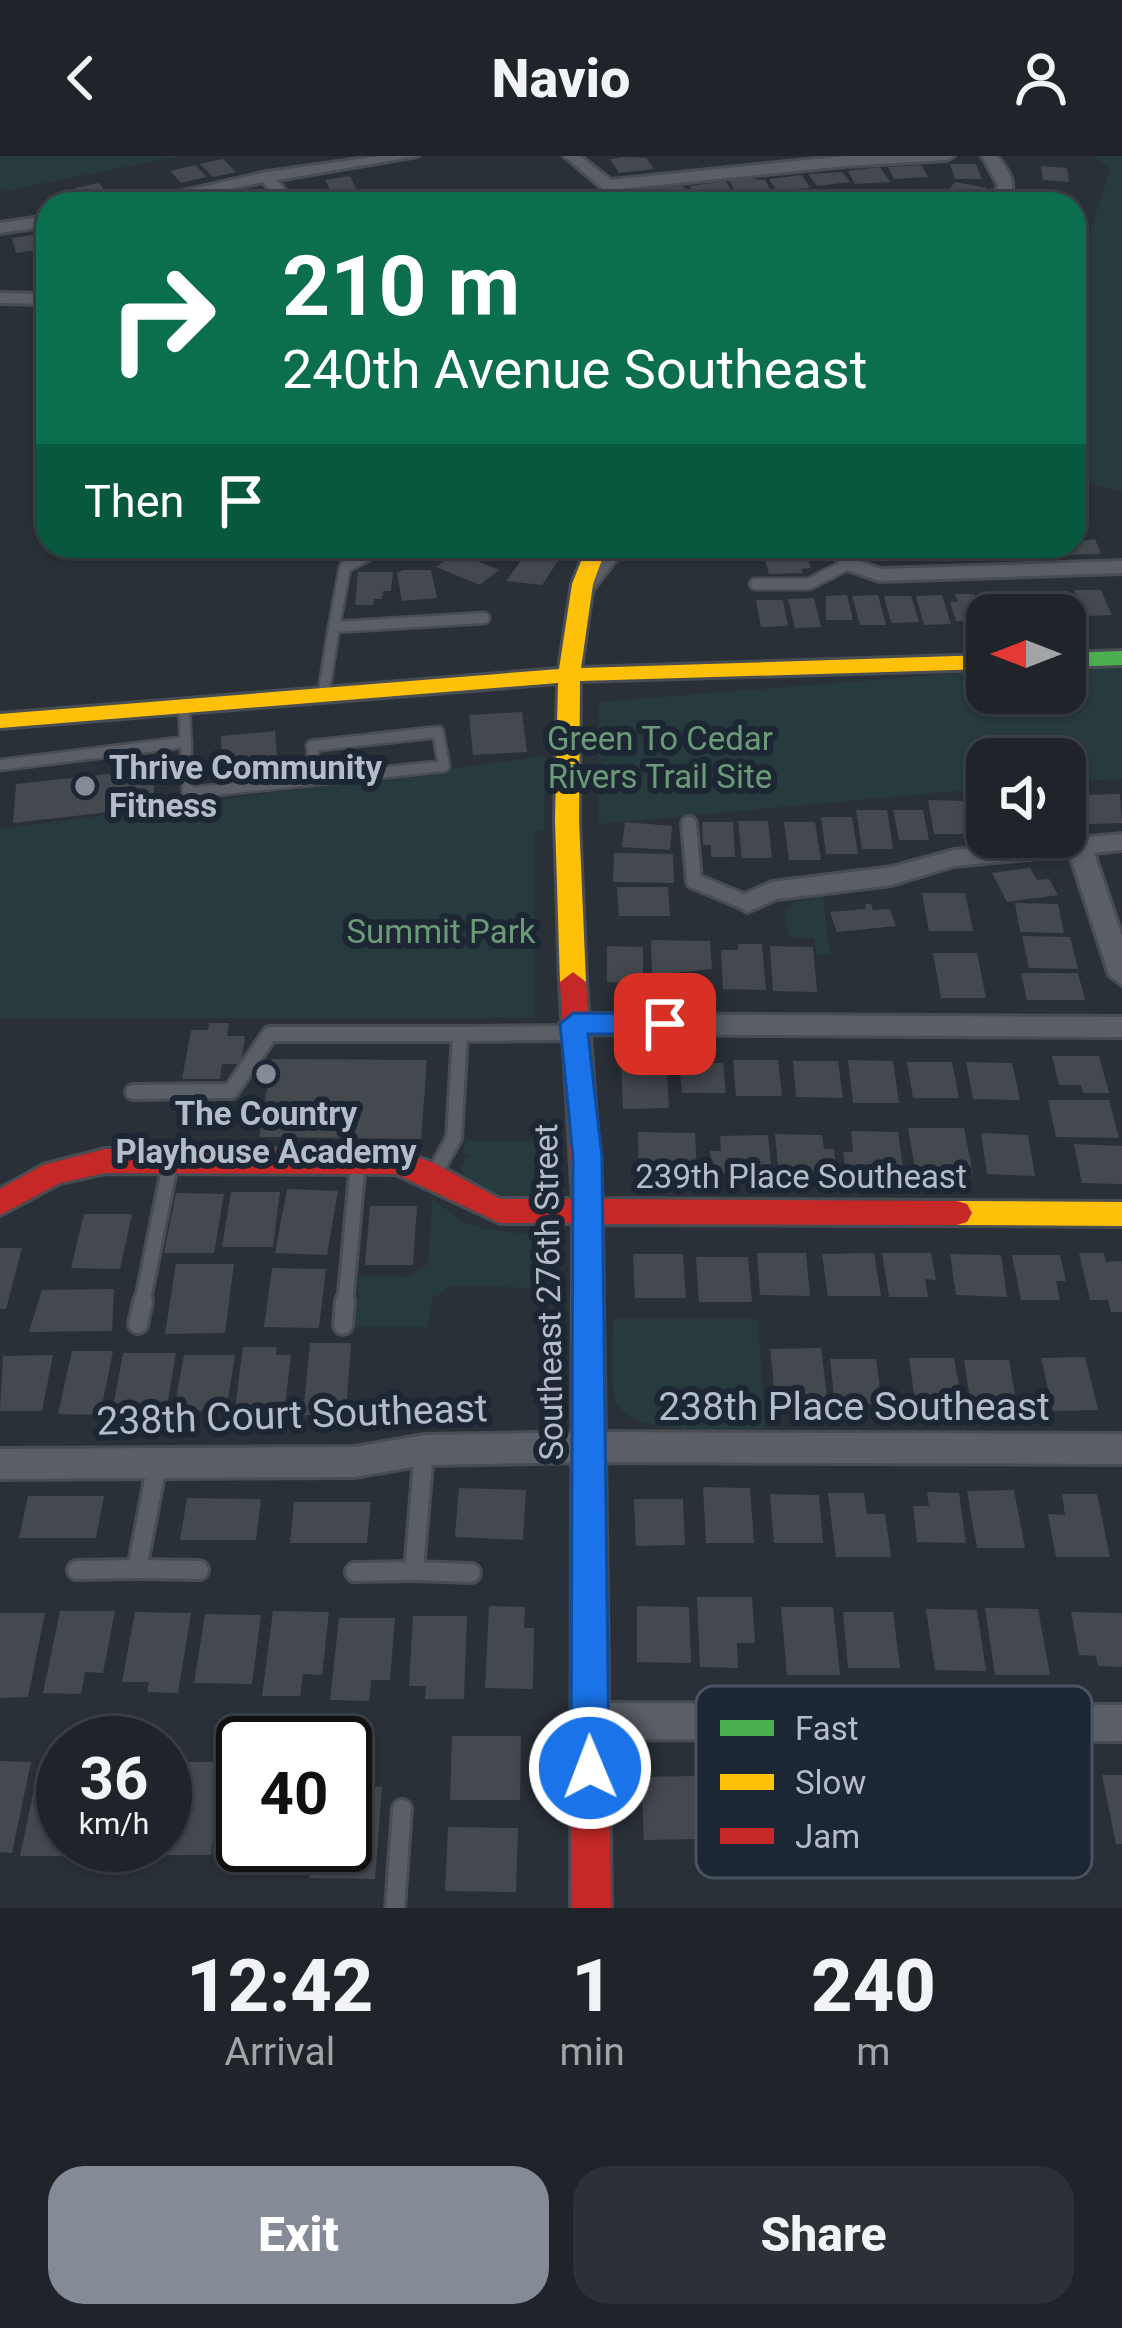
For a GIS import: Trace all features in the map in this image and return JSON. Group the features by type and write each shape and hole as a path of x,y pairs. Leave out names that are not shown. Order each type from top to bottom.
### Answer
{"street":[{"path":"193,192 411,156"},
{"path":"571,156 618,192"},
{"path":"611,185 845,161 947,156"},
{"path":"989,156 1006,178 1005,192"},
{"path":"267,177 279,192"},
{"path":"0,228 36,223"},
{"path":"0,298 36,299"},
{"name":"Southeast 276th Street","path":"590,558 572,628 569,675 574,1028 587,1157 591,1908"},
{"path":"583,591 608,558"},
{"path":"1028,558 1032,569"},
{"path":"848,559 892,575 1122,567"},
{"path":"1086,659 1122,658"},
{"path":"0,721 569,675 966,663"},
{"path":"1086,845 1122,842"},
{"path":"747,903 772,891 892,876 966,857"},
{"path":"1083,858 1122,975"},
{"path":"574,1028 1122,1027"},
{"name":"239th Place Southeast","path":"0,1204 53,1173 105,1161 170,1160 411,1163 476,1208 1122,1214"},
{"name":"238th Place Southeast","path":"586,1448 1122,1449"},
{"name":"238th Court Southeast","path":"0,1464 353,1462 424,1450 586,1448"},
{"path":"589,1721 696,1721"},
{"path":"1092,1723 1122,1723"}],"lane":[{"path":"325,692 346,567 363,558"},
{"path":"755,584 809,584 848,559"},
{"path":"334,627 484,618"},
{"path":"184,704 188,794 444,766 438,733 312,746 316,779"},
{"path":"0,765 186,742"},
{"path":"689,822 694,880 747,903"},
{"path":"133,1092 231,1091 270,1034 460,1034 574,1028"},
{"path":"433,1175 454,1138 460,1034"},
{"path":"138,1324 170,1160"},
{"path":"343,1325 358,1162"},
{"path":"414,1571 424,1450"},
{"path":"137,1569 157,1464"},
{"path":"77,1570 199,1570"},
{"path":"355,1572 471,1574"},
{"path":"395,1908 402,1809"}],"green space":[{"path":"0,156 180,156 0,192"},
{"path":"1093,156 1122,156 1122,492 1086,482 1086,243 1111,168"},
{"name":"Green To Cedar Rivers Trail Site","path":"1122,665 1122,779 1086,781 1086,738 966,738 966,790 599,824 599,702 966,673 966,714 1086,714 1086,667"},
{"name":"Summit Park","path":"546,756 544,830 535,832 534,1018 0,1018 0,829"},
{"path":"823,895 830,954 816,955 814,938 790,937 784,917 792,903"},
{"path":"467,1141 551,1142 556,1183 519,1196 490,1192 467,1178 460,1167 469,1156 462,1152"},
{"path":"432,1199 462,1221 483,1229 544,1236 556,1255 556,1289 452,1285 432,1299 428,1327 355,1327 359,1276 408,1277 428,1264"},
{"path":"613,1319 758,1319 765,1429 657,1426 622,1410 614,1396 611,1368"}],"building":[{"path":"646,158 654,169 619,173 610,159"},
{"path":"223,159 236,172 213,177 200,164"},
{"path":"950,164 976,164 982,179 955,179"},
{"path":"195,165 207,177 181,183 170,171"},
{"path":"921,165 928,177 894,179 888,167"},
{"path":"1041,166 1067,168 1069,182 1043,180"},
{"path":"880,167 890,182 855,184 848,171"},
{"path":"842,172 850,182 817,186 808,174"},
{"path":"802,175 810,188 776,190 769,179"},
{"path":"350,176 357,190 331,192 325,180"},
{"path":"728,179 765,180 772,192 735,192"},
{"path":"726,181 732,192 693,192 690,186"},
{"path":"955,182 987,188 982,192 947,192"},
{"path":"99,183 106,192 78,192 75,188"},
{"path":"683,186 687,192 649,192 647,188"},
{"path":"36,235 36,250 16,253 12,238"},
{"path":"1095,539 1101,554 1086,554 1086,541"},
{"path":"296,558 345,558 343,561"},
{"path":"448,558 470,558 499,570 480,585 436,567"},
{"path":"523,558 558,561 542,585 506,581"},
{"path":"808,558 811,568 801,569 803,573 769,574 765,560"},
{"path":"431,570 437,598 402,601 397,573"},
{"path":"358,572 393,572 391,591 383,591 382,599 374,599 373,605 355,605"},
{"path":"1074,590 1101,590 1112,615 1086,616 1086,594"},
{"path":"955,594 966,594 966,621 956,621 950,602 958,602"},
{"path":"847,595 853,620 826,620 826,596"},
{"path":"878,595 886,625 860,625 852,596"},
{"path":"942,595 951,624 924,625 916,596"},
{"path":"884,596 911,596 919,622 891,623"},
{"path":"814,598 821,627 795,628 788,599"},
{"path":"756,600 783,600 788,626 761,627"},
{"path":"522,712 527,752 473,755 469,715"},
{"path":"275,731 278,771 223,776 221,736"},
{"path":"154,769 154,807 13,823 16,784"},
{"path":"1120,794 1122,823 1089,824 1086,795"},
{"path":"928,800 966,801 966,834 934,834"},
{"path":"856,810 887,810 893,849 862,849"},
{"path":"893,810 923,810 929,840 899,840"},
{"path":"821,817 852,817 858,854 826,854"},
{"path":"738,821 768,821 772,858 742,858"},
{"path":"625,822 672,826 670,850 622,847"},
{"path":"702,822 733,822 735,857 711,857 711,845 703,845"},
{"path":"784,822 815,822 821,860 789,860"},
{"path":"614,853 673,854 674,883 613,882"},
{"path":"1030,868 1037,880 1049,879 1058,895 1007,902 992,873"},
{"path":"617,887 668,887 670,916 619,916"},
{"path":"922,893 965,893 973,931 929,931"},
{"path":"1015,903 1058,904 1064,933 1020,932"},
{"path":"865,904 873,910 890,909 896,926 837,932 830,912 866,909"},
{"path":"1022,936 1070,937 1078,969 1029,968"},
{"path":"651,940 710,941 712,969 652,975"},
{"path":"738,944 762,944 766,990 723,989 721,950 738,950"},
{"path":"607,946 643,947 643,983 607,982"},
{"path":"770,946 813,947 817,992 773,991"},
{"path":"933,953 977,953 986,998 941,998"},
{"path":"1021,973 1078,973 1085,1000 1027,1000"},
{"path":"209,1023 229,1023 227,1036 245,1036 241,1064 222,1064 220,1079 182,1079 191,1030 208,1030"},
{"path":"1052,1056 1099,1056 1109,1093 1083,1093 1081,1085 1059,1085"},
{"path":"272,1059 427,1060 421,1139 259,1137"},
{"path":"621,1060 666,1060 669,1108 623,1109"},
{"path":"733,1060 778,1060 782,1096 736,1096"},
{"path":"848,1060 893,1061 899,1103 853,1103"},
{"path":"793,1061 838,1061 843,1098 796,1097"},
{"path":"907,1062 952,1062 959,1098 913,1098"},
{"path":"966,1062 1012,1063 1020,1100 973,1099"},
{"path":"679,1063 723,1063 726,1093 682,1093"},
{"path":"1048,1100 1109,1100 1119,1138 1056,1137"},
{"path":"908,1128 964,1128 973,1174 916,1174"},
{"path":"851,1131 898,1132 904,1175 846,1175 843,1152 853,1152"},
{"path":"638,1132 695,1133 697,1173 639,1173"},
{"path":"981,1133 1028,1135 1035,1176 987,1174"},
{"path":"775,1134 822,1135 824,1149 834,1149 837,1175 779,1175"},
{"path":"768,1135 772,1173 712,1174 710,1151 721,1151 720,1136"},
{"path":"1074,1144 1122,1146 1122,1184 1082,1183"},
{"path":"287,1189 338,1191 327,1255 275,1253"},
{"path":"231,1192 280,1192 273,1247 222,1247"},
{"path":"176,1193 224,1194 214,1253 164,1253"},
{"path":"370,1206 417,1206 413,1265 365,1265"},
{"path":"84,1214 132,1214 120,1269 71,1268"},
{"path":"0,1248 22,1248 6,1309 0,1309"},
{"path":"757,1253 806,1253 810,1296 760,1295"},
{"path":"874,1253 881,1296 828,1296 822,1254"},
{"path":"882,1253 931,1253 936,1280 925,1279 928,1297 889,1297"},
{"path":"1079,1253 1104,1253 1106,1262 1122,1261 1122,1312 1111,1312 1108,1300 1090,1300"},
{"path":"633,1254 683,1254 686,1298 635,1298"},
{"path":"950,1254 1001,1255 1007,1297 956,1295"},
{"path":"1012,1255 1060,1255 1066,1281 1056,1281 1060,1300 1021,1300"},
{"path":"696,1257 748,1257 752,1302 699,1302"},
{"path":"176,1264 234,1264 225,1333 165,1334"},
{"path":"272,1268 326,1269 319,1328 264,1327"},
{"path":"114,1289 112,1331 29,1332 42,1290"},
{"path":"310,1343 351,1343 346,1414 303,1415"},
{"path":"243,1347 277,1347 276,1355 291,1355 284,1414 234,1415"},
{"path":"821,1348 828,1405 794,1405 792,1386 774,1386 770,1349"},
{"path":"72,1351 113,1351 100,1415 58,1414"},
{"path":"123,1353 176,1353 167,1407 113,1407"},
{"path":"53,1355 42,1411 0,1411 3,1356"},
{"path":"184,1355 235,1355 226,1411 174,1410"},
{"path":"1085,1357 1098,1410 1053,1411 1041,1358"},
{"path":"909,1358 954,1358 963,1408 916,1408"},
{"path":"830,1359 876,1359 882,1404 835,1404"},
{"path":"964,1360 1009,1360 1017,1406 971,1406"},
{"path":"703,1487 750,1488 754,1543 706,1543"},
{"path":"459,1488 526,1490 523,1540 455,1537"},
{"path":"1014,1490 1025,1548 977,1548 967,1491"},
{"path":"927,1492 959,1493 966,1543 917,1542 913,1506 929,1506"},
{"path":"828,1493 864,1493 867,1514 885,1514 891,1557 836,1557"},
{"path":"770,1494 819,1495 823,1543 774,1543"},
{"path":"1062,1494 1097,1494 1110,1557 1056,1557 1048,1514 1065,1515"},
{"path":"28,1496 104,1496 96,1538 19,1538"},
{"path":"187,1498 261,1499 256,1540 180,1540"},
{"path":"634,1499 683,1499 685,1545 636,1546"},
{"path":"294,1502 371,1502 367,1543 290,1543"},
{"path":"697,1597 752,1597 755,1643 737,1643 738,1668 700,1667"},
{"path":"489,1606 525,1607 524,1628 534,1628 533,1689 485,1688"},
{"path":"637,1606 689,1607 691,1663 637,1662"},
{"path":"781,1607 833,1607 840,1675 787,1675"},
{"path":"985,1608 1038,1609 1050,1675 995,1675"},
{"path":"926,1609 977,1610 986,1671 935,1670"},
{"path":"60,1611 115,1611 103,1673 85,1672 81,1694 43,1693"},
{"path":"273,1611 329,1612 322,1675 303,1674 300,1696 262,1696"},
{"path":"135,1612 191,1613 178,1693 147,1692 149,1682 122,1682"},
{"path":"843,1612 893,1612 900,1668 848,1668"},
{"path":"1071,1612 1122,1613 1122,1667 1098,1666 1096,1656 1079,1655"},
{"path":"0,1613 45,1613 28,1697 0,1698"},
{"path":"205,1614 261,1615 252,1684 194,1683"},
{"path":"413,1616 467,1616 464,1699 425,1699 426,1686 409,1686"},
{"path":"339,1618 395,1618 390,1680 371,1680 369,1701 330,1700"},
{"path":"452,1736 521,1736 520,1800 450,1800"},
{"path":"0,1761 31,1762 12,1853 0,1852"},
{"path":"192,1762 216,1762 216,1831 211,1855 192,1855"},
{"path":"1102,1775 1122,1775 1122,1844 1116,1844"},
{"path":"695,1776 696,1839 644,1840 641,1777"},
{"path":"36,1780 36,1856 20,1856"},
{"path":"372,1787 382,1787 375,1879 309,1878 310,1872 372,1872"},
{"path":"448,1827 518,1828 516,1892 445,1891"}],"traffic: fast":[{"path":"1086,659 1122,658"}],"traffic: slow":[{"path":"573,982 568,693 582,584 592,558"},
{"path":"0,721 569,675 966,663"},
{"path":"957,1213 1122,1214"}],"traffic: jam":[{"path":"573,982 587,1157 591,1908"},
{"path":"0,1203 53,1173 105,1161 396,1162 424,1171 473,1201 500,1211 957,1213"}],"place":[{"name":"Thrive Community Fitness","path":"85,786"},
{"name":"The Country Playhouse Academy","path":"266,1074"}],"route":[{"path":"590,1768 587,1157 573,1024 665,1024"}]}
